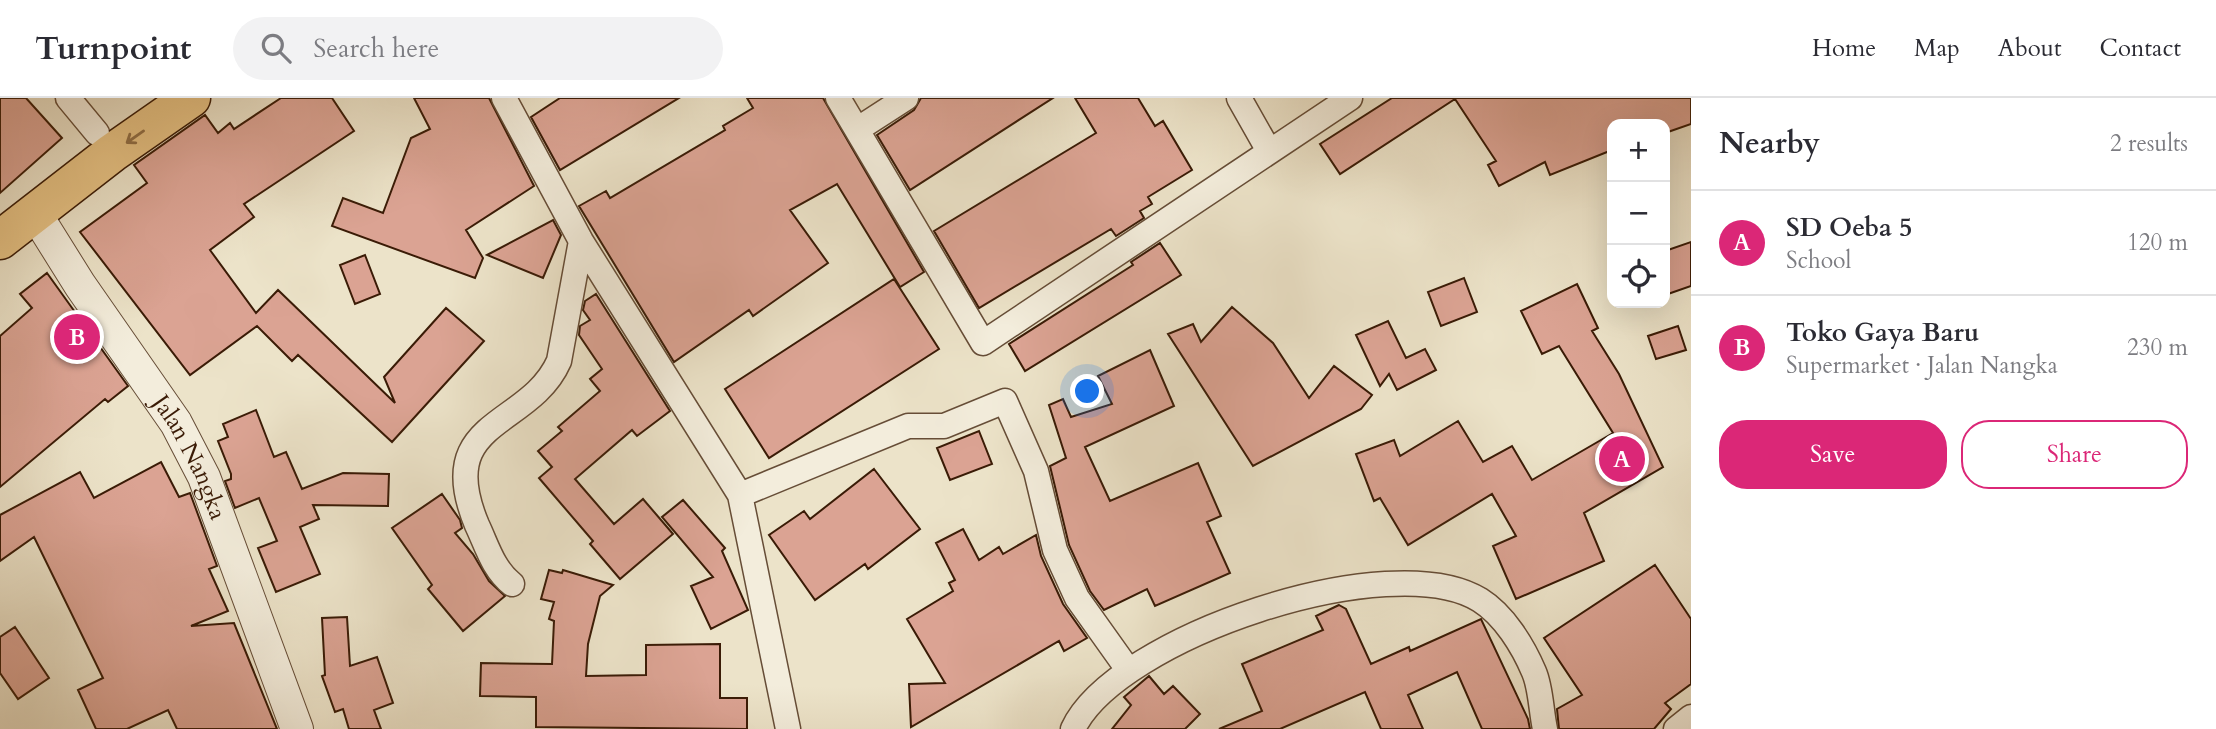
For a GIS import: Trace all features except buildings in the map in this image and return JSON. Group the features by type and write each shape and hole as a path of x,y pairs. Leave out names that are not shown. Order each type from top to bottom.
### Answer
{"highway":[{"path":"0,240 18,212 97,133 147,98"},
{"path":"18,212 112,153 191,98"}],"street":[{"path":"68,98 97,133"},
{"path":"504,98 581,241 740,495 788,729"},
{"path":"838,98 983,343 1350,98"},
{"path":"858,129 906,98"},
{"path":"1239,98 1269,151"},
{"name":"Jalan Nangka","path":"18,212 80,285 176,423 204,477 297,729"},
{"path":"512,584 494,563 468,502 469,458 475,443 489,426 539,393 553,374 559,361 581,241"},
{"path":"740,495 908,426 944,426 1005,401 1035,471 1060,562 1077,598 1129,671"},
{"path":"1073,729 1093,700 1129,671 1167,649 1254,609 1336,588 1429,584 1452,588 1480,600 1504,621 1534,673 1545,729"},
{"path":"1676,729 1691,717"}],"place":[{"name":"Toko Gaya Baru","path":"77,337"},
{"name":"SD Oeba 5","path":"1622,459"}]}
